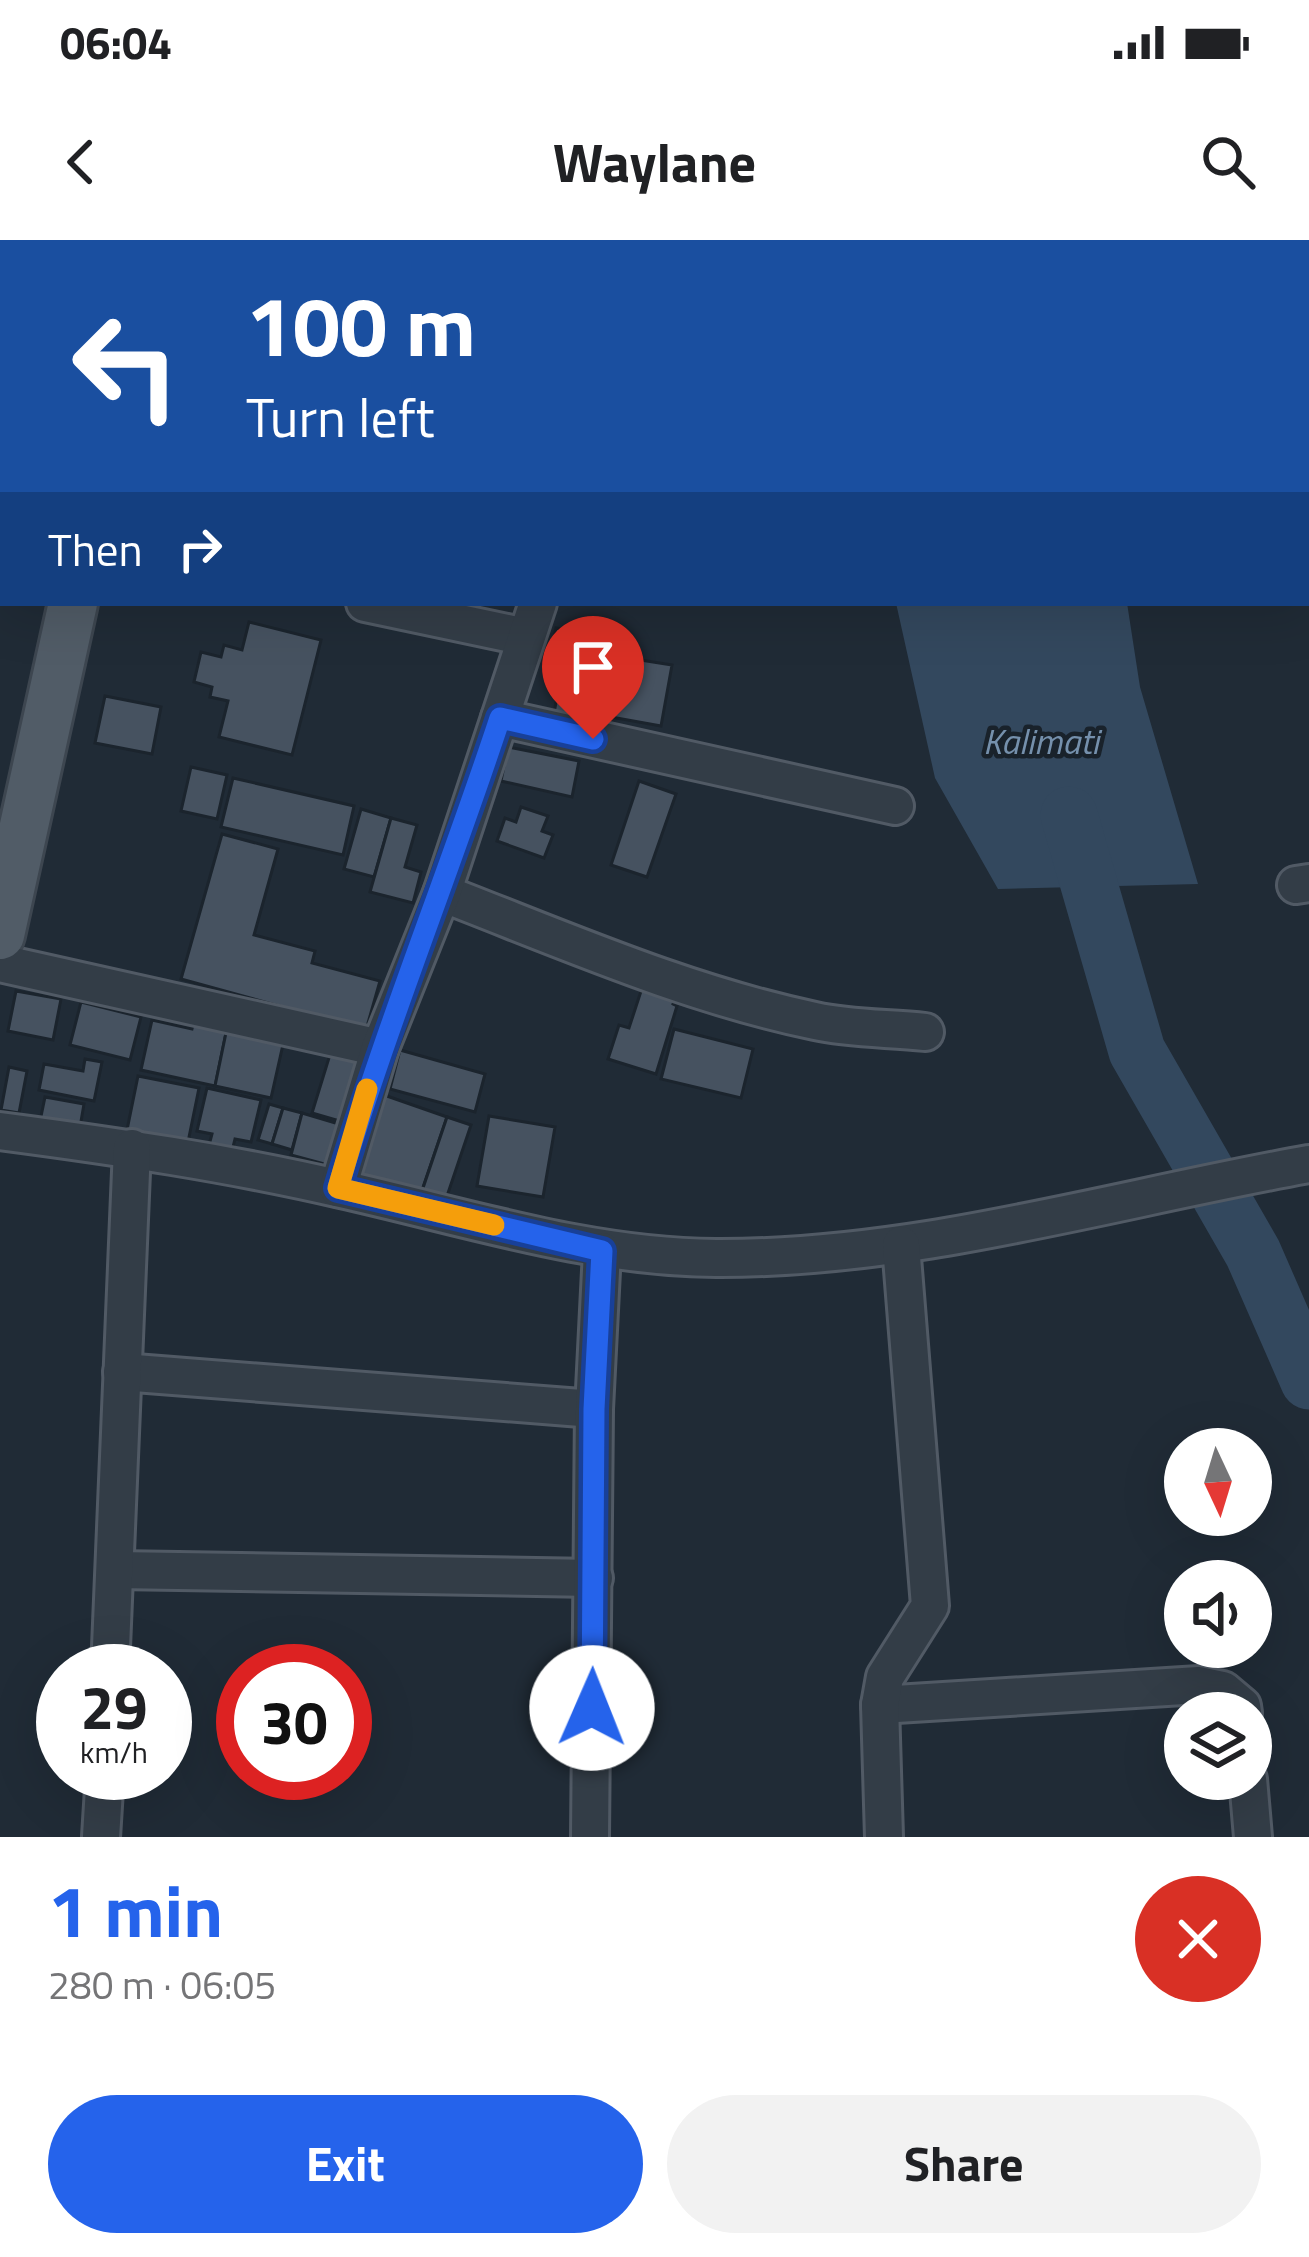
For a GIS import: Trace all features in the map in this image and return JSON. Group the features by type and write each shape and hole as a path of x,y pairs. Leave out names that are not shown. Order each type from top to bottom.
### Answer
{"main road":[{"path":"0,935 72,606"}],"street":[{"path":"338,1188 380,1048 442,893 532,620 394,606"},
{"path":"500,718 895,806"},
{"path":"442,893 668,980 744,1003 819,1022 925,1032"},
{"path":"0,964 380,1048"},
{"path":"0,1132 131,1148 338,1188 602,1251 718,1258 901,1245 1309,1164"},
{"path":"112,1644 131,1148"},
{"path":"884,1837 880,1705 885,1677 930,1606 901,1245"},
{"path":"590,1837 594,1409 602,1251"},
{"path":"122,1372 594,1409"},
{"path":"116,1570 594,1578"},
{"path":"880,1705 1198,1685 1224,1692"},
{"path":"101,1837 103,1800"},
{"path":"1250,1800 1253,1837"}],"water":[{"name":"Kalimati","path":"897,606 1127,606 1140,687 1198,884 998,889 935,778"}],"building":[{"path":"249,622 321,640 292,755 219,737 228,701 210,697 212,687 194,682 201,652 221,657 224,645 242,650"},
{"path":"556,628 612,638 609,655 672,665 661,726 600,715 596,732 552,724 561,675 547,673"},
{"path":"105,696 161,707 152,754 95,743"},
{"path":"508,747 579,761 572,797 501,781"},
{"path":"191,767 227,775 217,819 181,811"},
{"path":"233,778 354,806 343,855 221,827"},
{"path":"639,781 676,794 647,877 611,865"},
{"path":"521,807 548,816 542,831 553,835 544,858 497,841 505,818 516,822"},
{"path":"361,809 391,818 374,877 344,869"},
{"path":"391,818 417,825 405,867 421,872 413,903 370,892"},
{"path":"222,834 278,849 254,935 315,951 312,963 380,981 366,1030 181,979"},
{"path":"643,985 676,995 673,1004 677,1006 656,1074 608,1059 619,1025 629,1028"},
{"path":"16,991 61,999 53,1040 8,1031"},
{"path":"81,1002 141,1017 130,1060 70,1045"},
{"path":"152,1020 192,1029 194,1021 227,1028 215,1086 141,1070"},
{"path":"227,1028 284,1040 271,1098 215,1086"},
{"path":"674,1029 753,1049 741,1098 661,1079"},
{"path":"332,1048 362,1057 343,1122 312,1113"},
{"path":"400,1050 485,1074 475,1112 390,1089"},
{"path":"85,1059 102,1062 94,1101 39,1090 44,1064 83,1071"},
{"path":"9,1067 27,1071 19,1113 1,1110"},
{"path":"138,1076 199,1088 187,1147 126,1135"},
{"path":"207,1088 261,1100 251,1142 235,1139 231,1155 208,1149 212,1134 197,1131"},
{"path":"384,1095 447,1117 418,1202 355,1181"},
{"path":"45,1097 84,1104 79,1133 39,1126"},
{"path":"269,1104 283,1108 272,1144 258,1140"},
{"path":"283,1108 302,1113 292,1150 272,1144"},
{"path":"302,1113 339,1124 328,1165 291,1155"},
{"path":"489,1116 555,1127 543,1197 477,1186"},
{"path":"447,1117 471,1125 446,1199 422,1191"}],"waterway":[{"path":"1069,815 1137,1051 1253,1253 1309,1381"}],"slow traffic":[{"path":"367,1089 338,1188 494,1225"}],"route":[{"path":"592,1708 594,1409 602,1251 338,1188 380,1048 442,893 500,718 593,739"}]}
